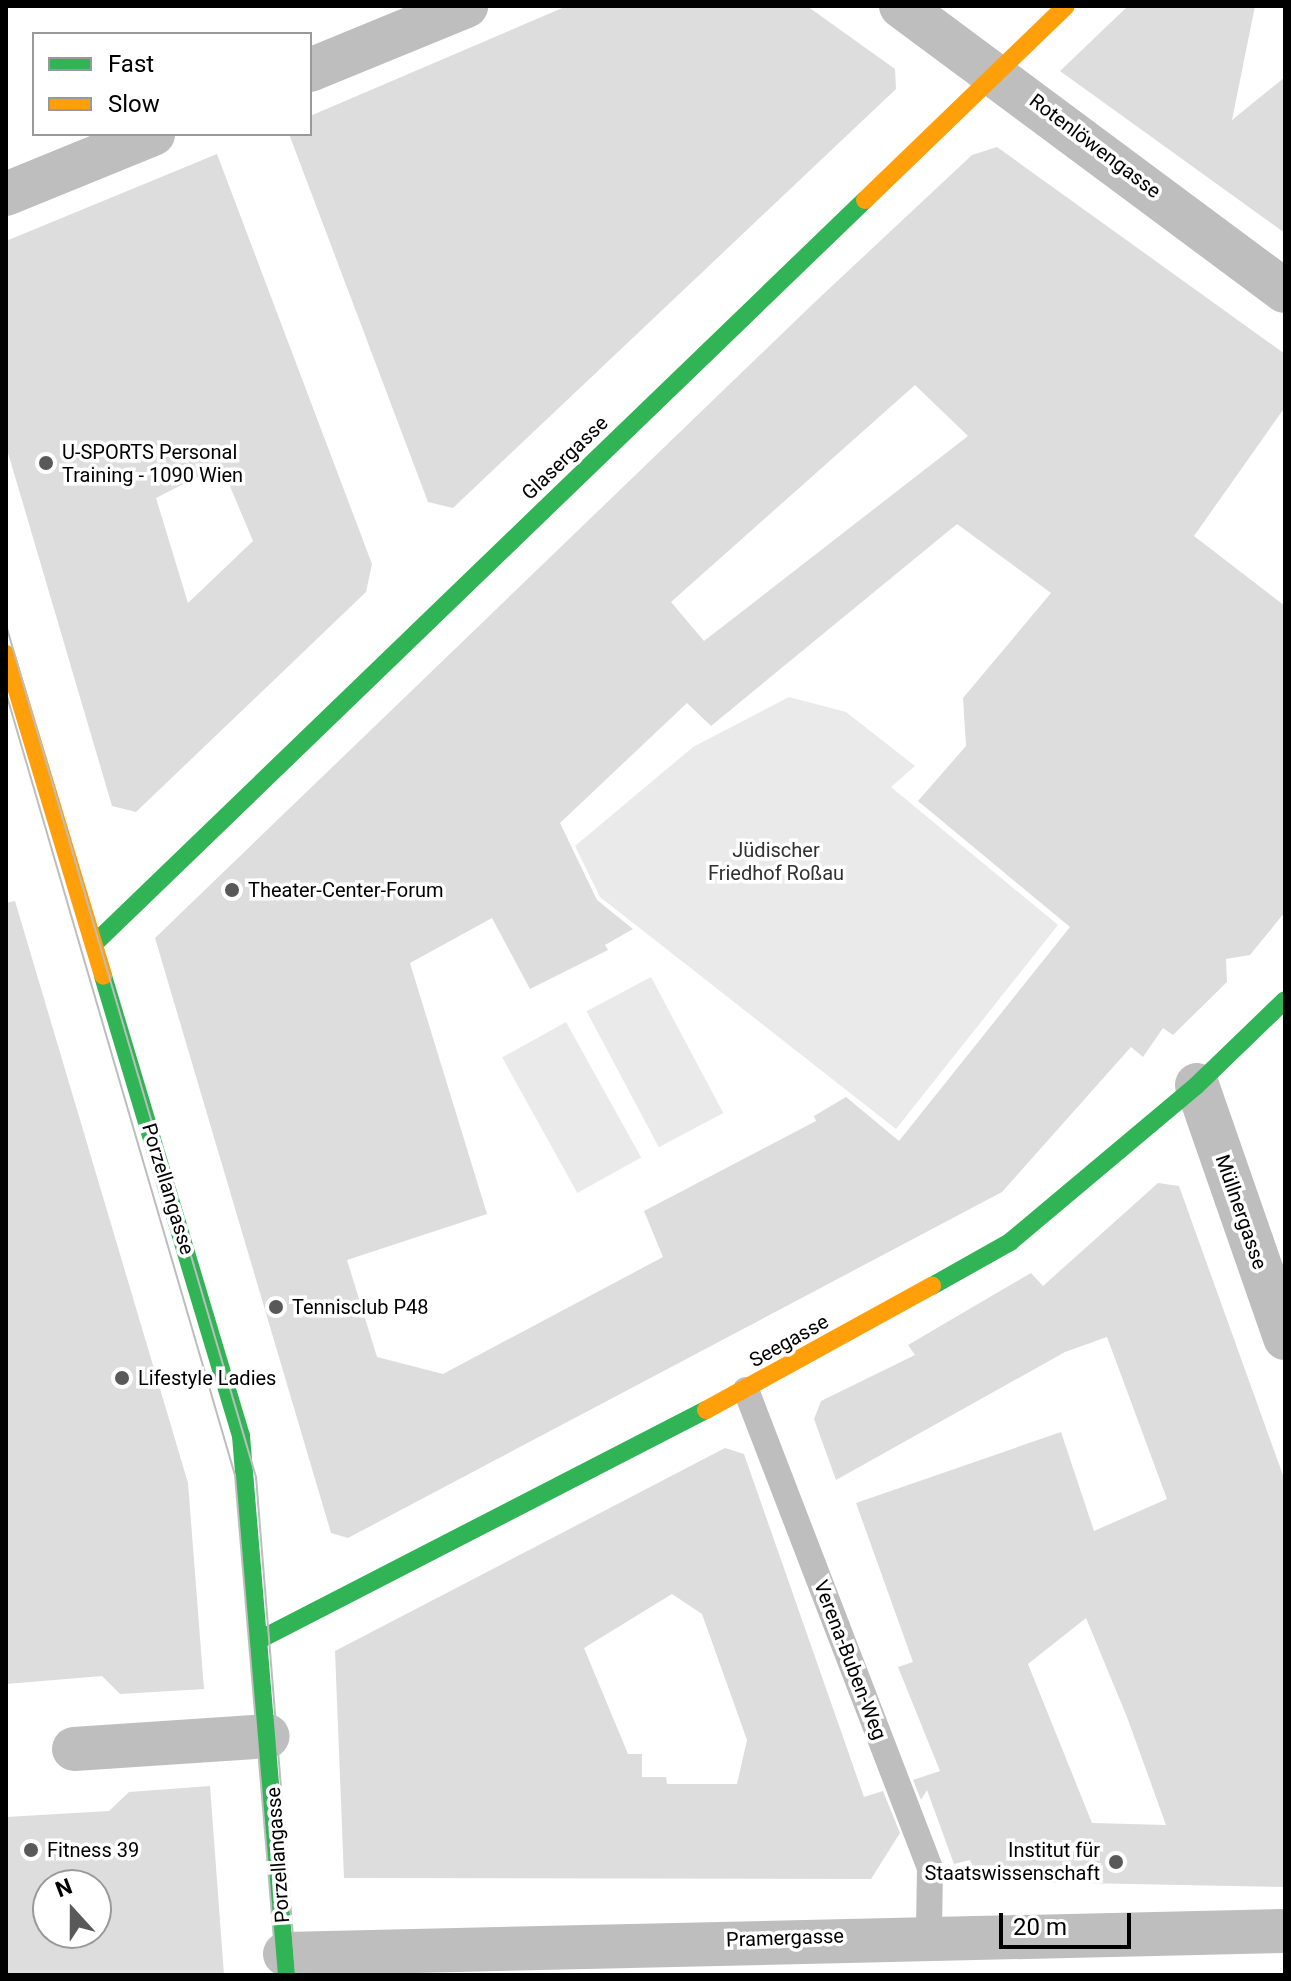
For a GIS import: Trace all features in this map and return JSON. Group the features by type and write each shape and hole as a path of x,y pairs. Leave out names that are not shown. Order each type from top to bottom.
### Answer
{"street":[{"path":"312,69 466,6"},
{"name":"Rotenlöwengasse","path":"901,6 997,72 1285,291"},
{"name":"Glasergasse","path":"95,943 1066,6"},
{"path":"6,194 148,136"},
{"name":"Porzellangasse","path":"6,654 241,1436 286,1964"},
{"name":"Seegasse","path":"259,1640 746,1390 1010,1242 1197,1085 1285,1000"},
{"name":"Müllnergasse","path":"1197,1085 1285,1338"},
{"path":"74,1749 268,1736"},
{"name":"Pramergasse","path":"286,1964 929,1934 1285,1931"}],"lane":[{"name":"Verena-Buben-Weg","path":"746,1390 930,1868 929,1934"}],"green space":[{"name":"Jüdischer Friedhof Roßau","path":"789,697 846,712 915,766 891,787 1058,925 896,1129 600,897 575,846 693,747"},
{"path":"651,977 723,1113 659,1147 587,1011"},
{"path":"566,1022 641,1158 577,1193 502,1057"}],"building":[{"path":"567,6 807,6 895,69 896,89 453,508 428,502 290,136 312,136 312,115"},
{"path":"1128,6 1255,6 1232,120 1285,77 1285,233 1060,71"},
{"path":"997,147 1285,354 1285,407 1194,536 1285,606 1285,912 1250,955 1226,959 1227,982 1173,1035 1163,1028 1143,1057 1131,1047 1002,1192 348,1538 331,1533 155,938 816,301 972,155","holes":["915,385 968,436 704,641 671,602","957,524 1051,593 963,698 966,746 918,801 1070,927 899,1141 846,1097 814,1116 816,1121 644,1211 663,1257 443,1374 377,1357 347,1260 487,1214 410,963 492,918 530,989 608,950 605,945 633,929 597,900 560,823 687,703 711,726"]},
{"path":"217,154 372,564 366,592 136,812 112,806 6,446 6,241","holes":["221,465 253,541 188,603 156,498"]},
{"path":"15,901 188,1483 204,1689 120,1694 102,1676 6,1684 6,903"},
{"path":"1158,1183 1179,1186 1285,1481 1285,1887 977,1881 970,1860 954,1864 927,1790 921,1800 913,1780 940,1771 898,1667 913,1662 856,1503 1061,1432 1094,1531 1167,1499 1107,1337 1065,1352 836,1480 814,1419 821,1401 915,1355 908,1345 1031,1273 1043,1286","holes":["1086,1618 1127,1717 1166,1825 1092,1823 1028,1664"]},
{"path":"725,1448 744,1454 864,1797 883,1791 900,1833 871,1879 344,1878 335,1651","holes":["672,1594 702,1614 747,1740 737,1784 667,1784 666,1777 642,1777 642,1754 628,1754 584,1648"]},
{"path":"210,1786 224,1975 6,1975 6,1817 109,1811 129,1792"}],"tram line":[{"path":"6,625 256,1477 296,1975"},
{"path":"6,693 235,1475 277,1975"}],"traffic: fast":[{"path":"95,943 865,200"},
{"path":"103,976 241,1436 286,1975"},
{"path":"932,1286 1010,1242 1197,1085 1285,1000"},
{"path":"259,1640 706,1410"}],"traffic: slow":[{"path":"865,200 1066,6"},
{"path":"6,654 103,976"},
{"path":"706,1410 932,1286"}],"place":[{"name":"U-SPORTS Personal Training - 1090 Wien","path":"46,463"},
{"name":"Theater-Center-Forum","path":"232,890"},
{"name":"Tennisclub P48","path":"276,1307"},
{"name":"Lifestyle Ladies","path":"122,1378"},
{"name":"Fitness 39","path":"31,1850"},
{"name":"Institut für Staatswissenschaft","path":"1116,1862"}]}
